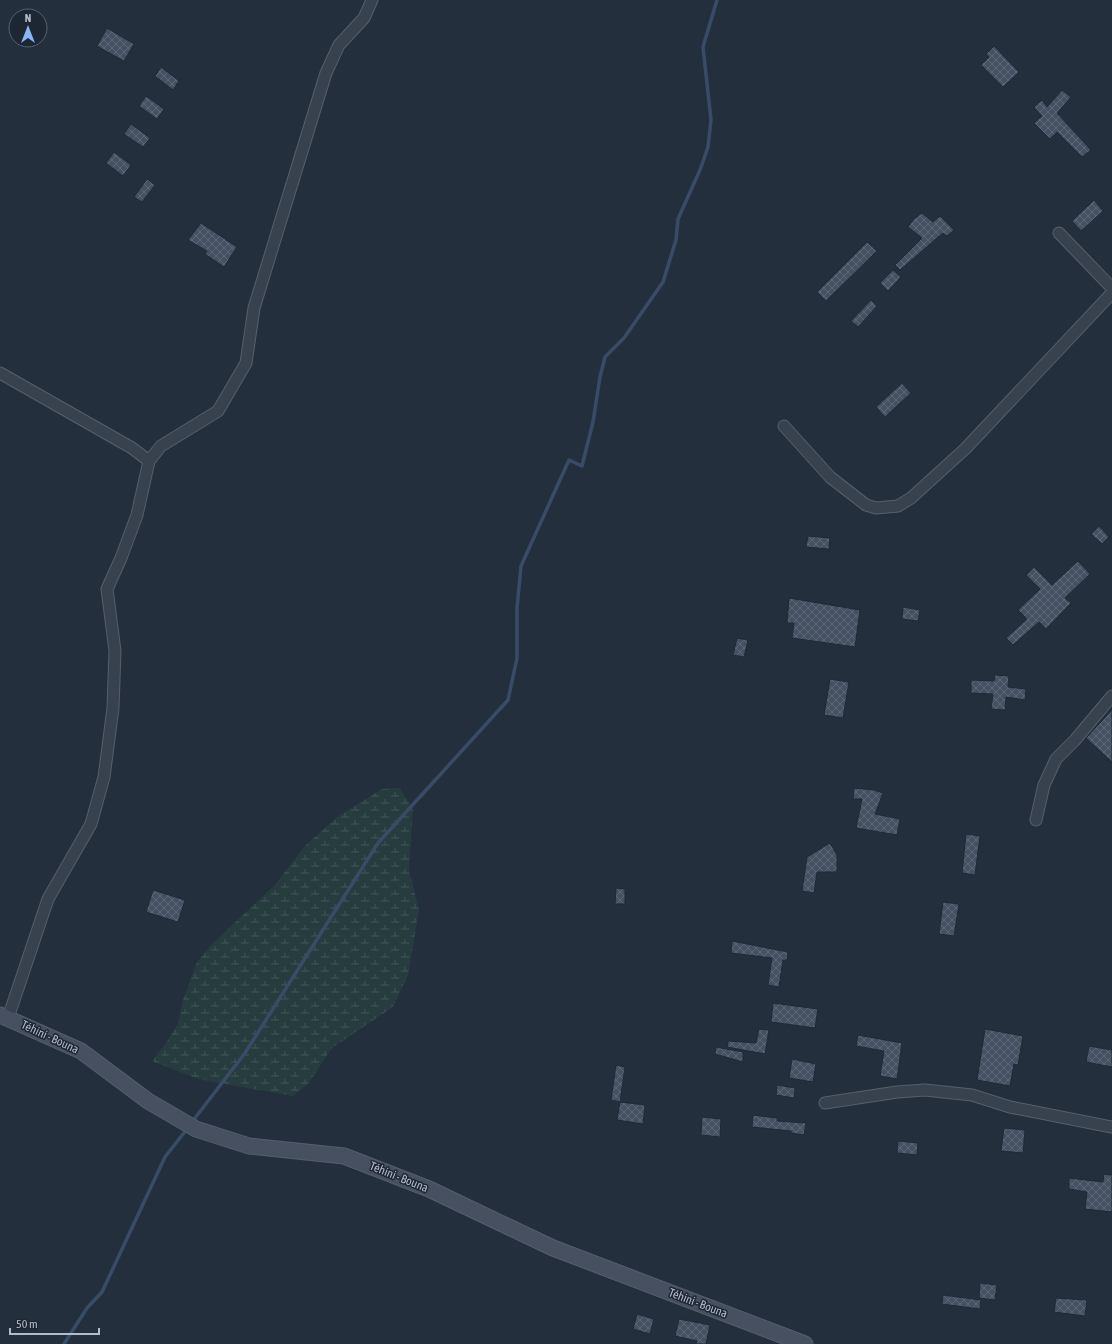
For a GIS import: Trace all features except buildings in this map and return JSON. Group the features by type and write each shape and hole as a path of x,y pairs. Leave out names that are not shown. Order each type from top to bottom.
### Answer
{"street":[{"path":"4,1017 48,899 91,824 104,777 113,708 115,651 107,589 137,516 149,460 161,446 218,410 246,363 254,308 326,73 339,45 364,18 372,0"},
{"path":"1059,233 1112,288"},
{"path":"784,426 830,477 866,505 876,508 898,506 911,498 965,449 1112,293"},
{"path":"0,373 132,448 149,460"},
{"path":"1036,820 1044,785 1056,759 1075,740 1112,696"},
{"name":"Téhini - Bouna","path":"4,1017 81,1051 148,1101 196,1129 249,1146 344,1156 429,1189 553,1248 779,1340 805,1344"},
{"path":"825,1103 897,1092 925,1090 972,1095 1010,1107 1112,1127"}],"green space":[{"path":"400,788 413,810 409,870 419,910 408,975 393,1007 332,1048 308,1084 293,1096 198,1079 152,1061 178,1024 182,1003 197,962 211,945 275,885 304,847 337,817 382,789"}],"waterway":[{"path":"192,1122 245,1053 378,843 508,700 517,658 517,608 521,566 569,460 582,466 593,422 600,377 605,357 624,338 663,282 676,240 678,219 700,170 708,147 711,120 703,47 717,0"},
{"path":"64,1344 87,1308 102,1292 165,1157 187,1129"}]}
